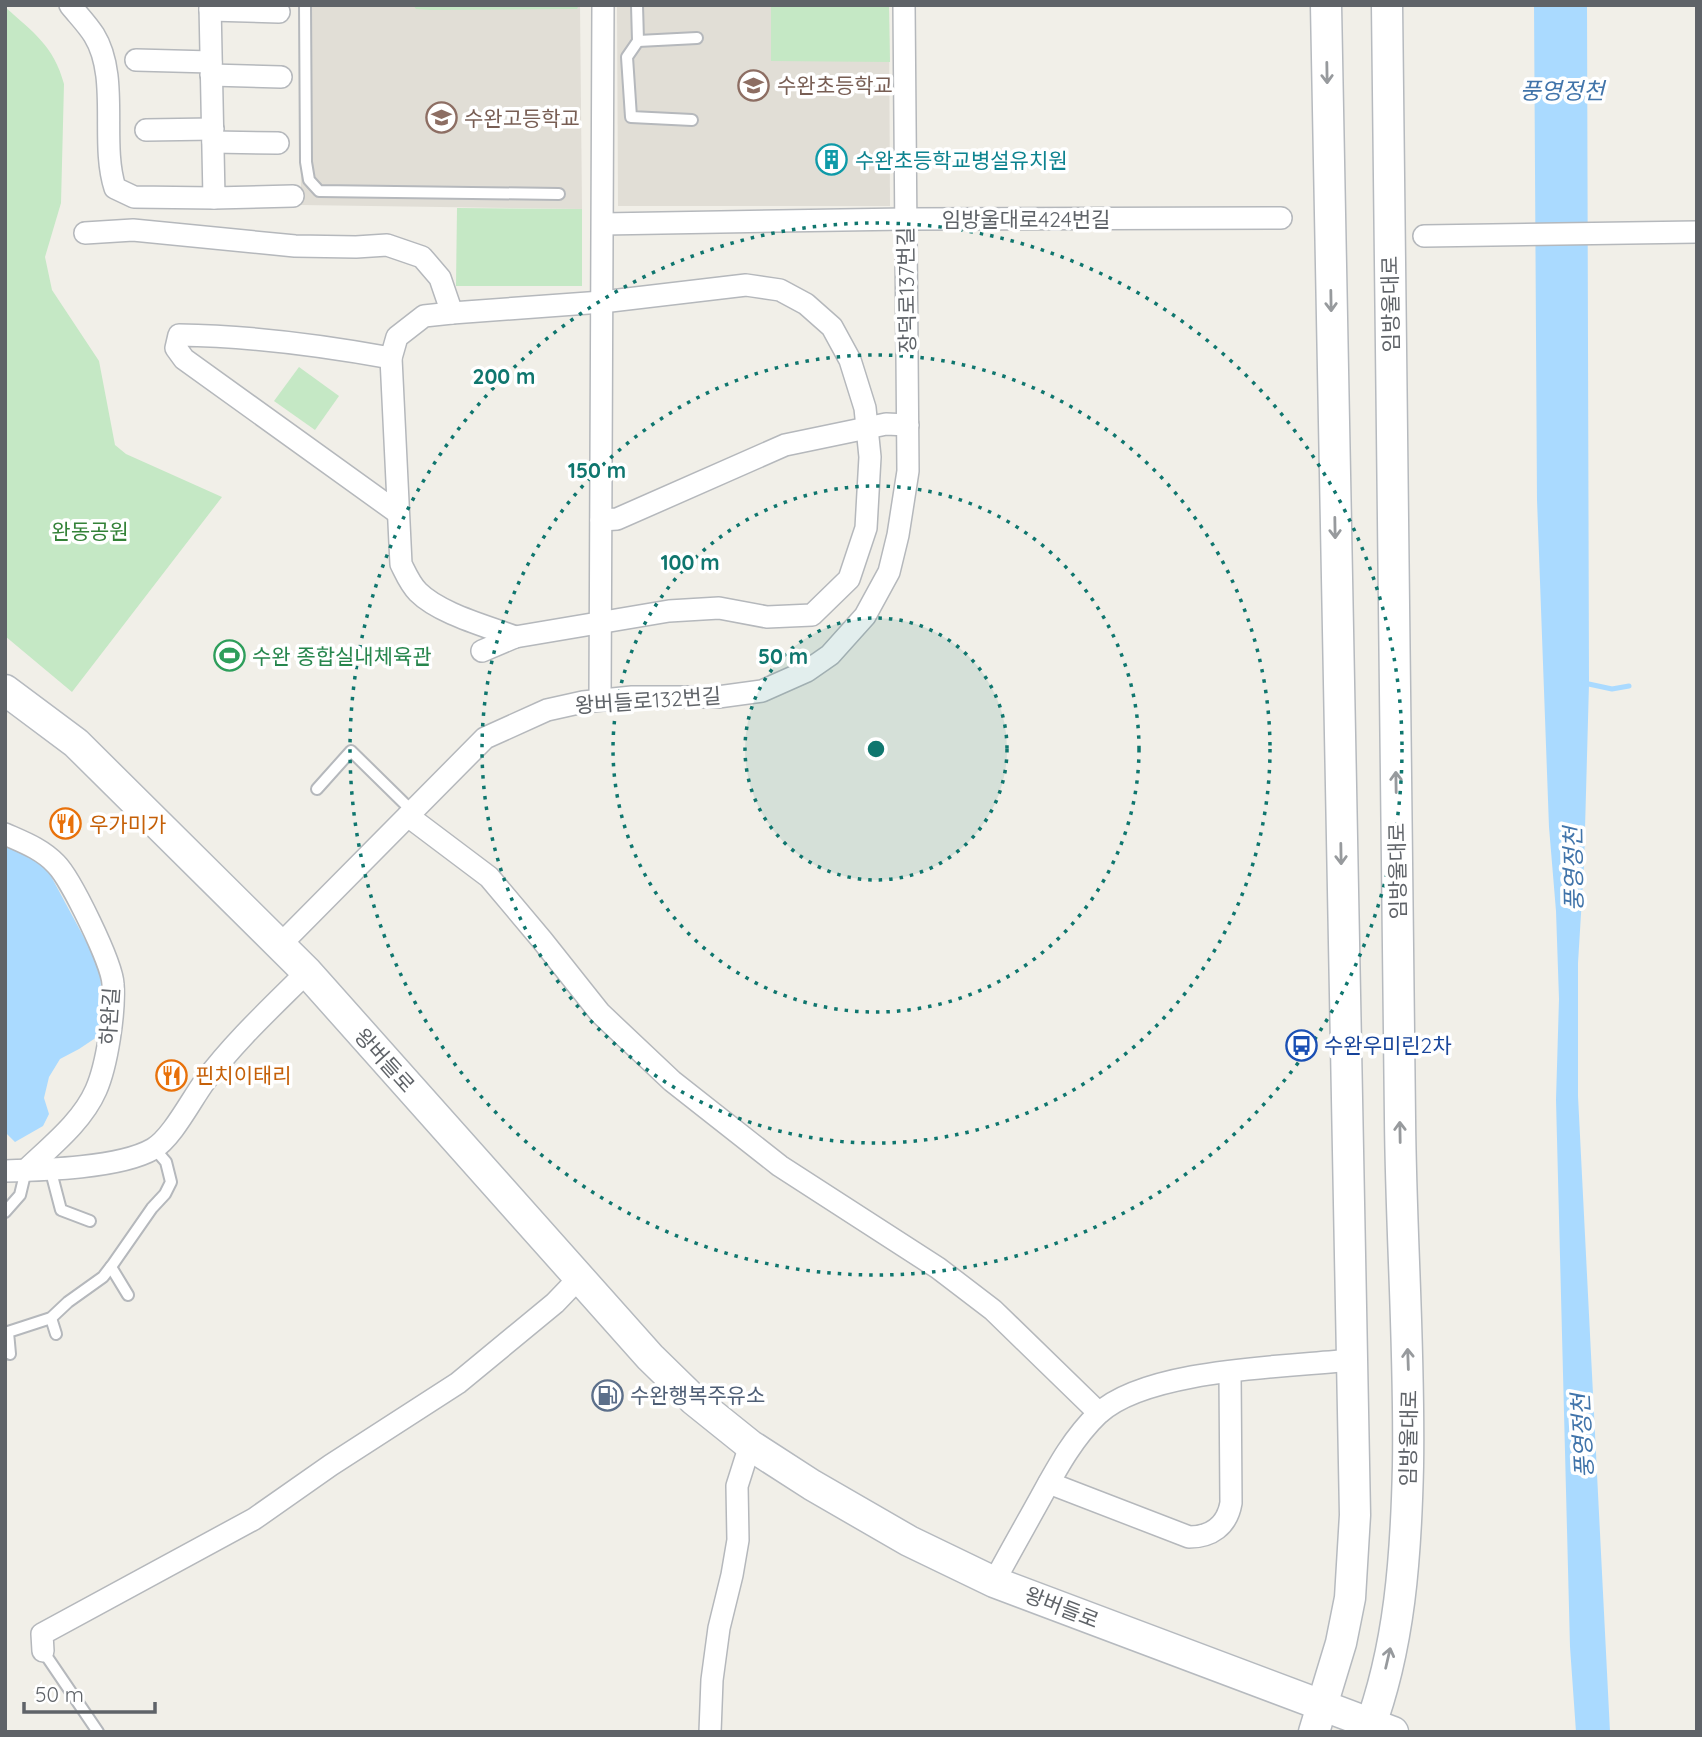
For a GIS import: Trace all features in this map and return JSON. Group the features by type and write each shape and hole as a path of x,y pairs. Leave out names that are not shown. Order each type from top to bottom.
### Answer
{"main road":[{"path":"1318,1719 1350,1598 1355,1515 1326,5"},
{"name":"임방울대로","path":"1377,1729 1400,1605 1407,1528 1409,1395 1400,1132 1387,5"},
{"name":"왕버들로","path":"5,690 76,743 307,972 650,1357 694,1401 750,1446 862,1515 994,1582 1318,1719 1377,1729"}],"street":[{"path":"70,5 95,36 103,60 109,100 110,172 115,188 134,197 293,196"},
{"path":"600,700 603,5"},
{"name":"장덕로137번길","path":"889,572 908,471 904,5"},
{"path":"214,198 210,8 279,12"},
{"path":"136,60 281,77"},
{"path":"146,130 278,143"},
{"name":"임방울대로424번길","path":"603,224 905,219 1281,218"},
{"path":"85,233 133,230 295,246 387,245 422,257 440,278 452,313"},
{"path":"1424,236 1697,232"},
{"path":"482,652 515,637 669,611 719,608 767,617 812,615 849,579 866,528 870,457 865,408 850,360 832,327 806,304 780,290 746,285 602,302 424,316 397,337 391,358 401,564 420,595 442,608 515,637"},
{"path":"391,358 308,343 215,336 179,335 176,348 184,359 398,513"},
{"path":"601,520 617,519 785,445 886,424 908,425"},
{"name":"왕버들로132번길","path":"280,945 485,738 547,710 600,700 632,697 718,697 762,691 807,671 830,655 865,616 889,572"},
{"path":"408,816 489,877 600,1013 672,1081 780,1166 938,1268 993,1310 1099,1413"},
{"name":"하완길","path":"5,834 40,850 57,865 86,912 114,982 108,1044 97,1088 74,1122 16,1171"},
{"path":"16,1171 99,1164 137,1156 154,1148 165,1139 205,1080 245,1032 307,972"},
{"path":"43,1651 42,1634 254,1519 331,1465 458,1383 555,1303 579,1278"},
{"path":"994,1582 1068,1449 1099,1413 1128,1394 1158,1383 1350,1360"},
{"path":"1048,1483 1189,1536 1205,1537 1220,1527 1229,1514 1231,1503 1230,1373"},
{"path":"710,1732 712,1680 719,1628 738,1540 737,1486 750,1446"}],"lane":[{"path":"305,5 306,162 309,180 319,191 559,194"},
{"path":"637,5 638,41 627,57 631,117 692,120"},
{"path":"638,41 696,38"},
{"path":"317,789 351,751 407,806 408,816"},
{"path":"10,1354 8,1332 51,1318 103,1277 165,1194 171,1182 166,1162 154,1148"},
{"path":"50,1168 61,1210 90,1221"},
{"name":"하완길","path":"5,1212 20,1195 16,1171"},
{"path":"111,1267 128,1295"},
{"path":"51,1318 56,1334"},
{"path":"43,1651 98,1732"}],"shaded area":[{"name":"수완고등학교","path":"300,5 580,5 582,209 301,205"},
{"name":"수완초등학교","path":"617,5 889,5 890,206 618,206"}],"green space":[{"path":"413,5 579,5 577,9 431,10 416,9"},
{"path":"771,5 889,5 890,62 771,61"},
{"name":"완동공원","path":"5,7 33,32 48,50 64,84 61,203 45,257 52,290 99,361 115,445 126,454 222,497 72,692 5,636"},
{"path":"457,208 582,209 582,286 456,286"},
{"path":"299,367 339,396 315,430 274,401"}],"water":[{"name":"풍영정천","path":"1534,5 1587,5 1589,684 1584,865 1578,963 1578,1096 1610,1732 1576,1732 1570,1647 1556,1100 1559,999 1556,911 1549,827 1537,500"},
{"path":"5,843 45,865 101,969 100,1035 60,1059 49,1077 44,1098 49,1114 43,1126 15,1142 5,1132"}],"waterway":[{"path":"1584,683 1612,689 1629,686"}],"place":[{"name":"수완초등학교","path":"754,85"},
{"name":"수완고등학교","path":"441,118"},
{"name":"수완초등학교병설유치원","path":"832,160"},
{"name":"수완 종합실내체육관","path":"229,656"},
{"name":"우가미가","path":"66,824"},
{"name":"수완우미린2차","path":"1301,1045"},
{"name":"핀치이태리","path":"172,1075"},
{"name":"수완행복주유소","path":"607,1395"}]}
